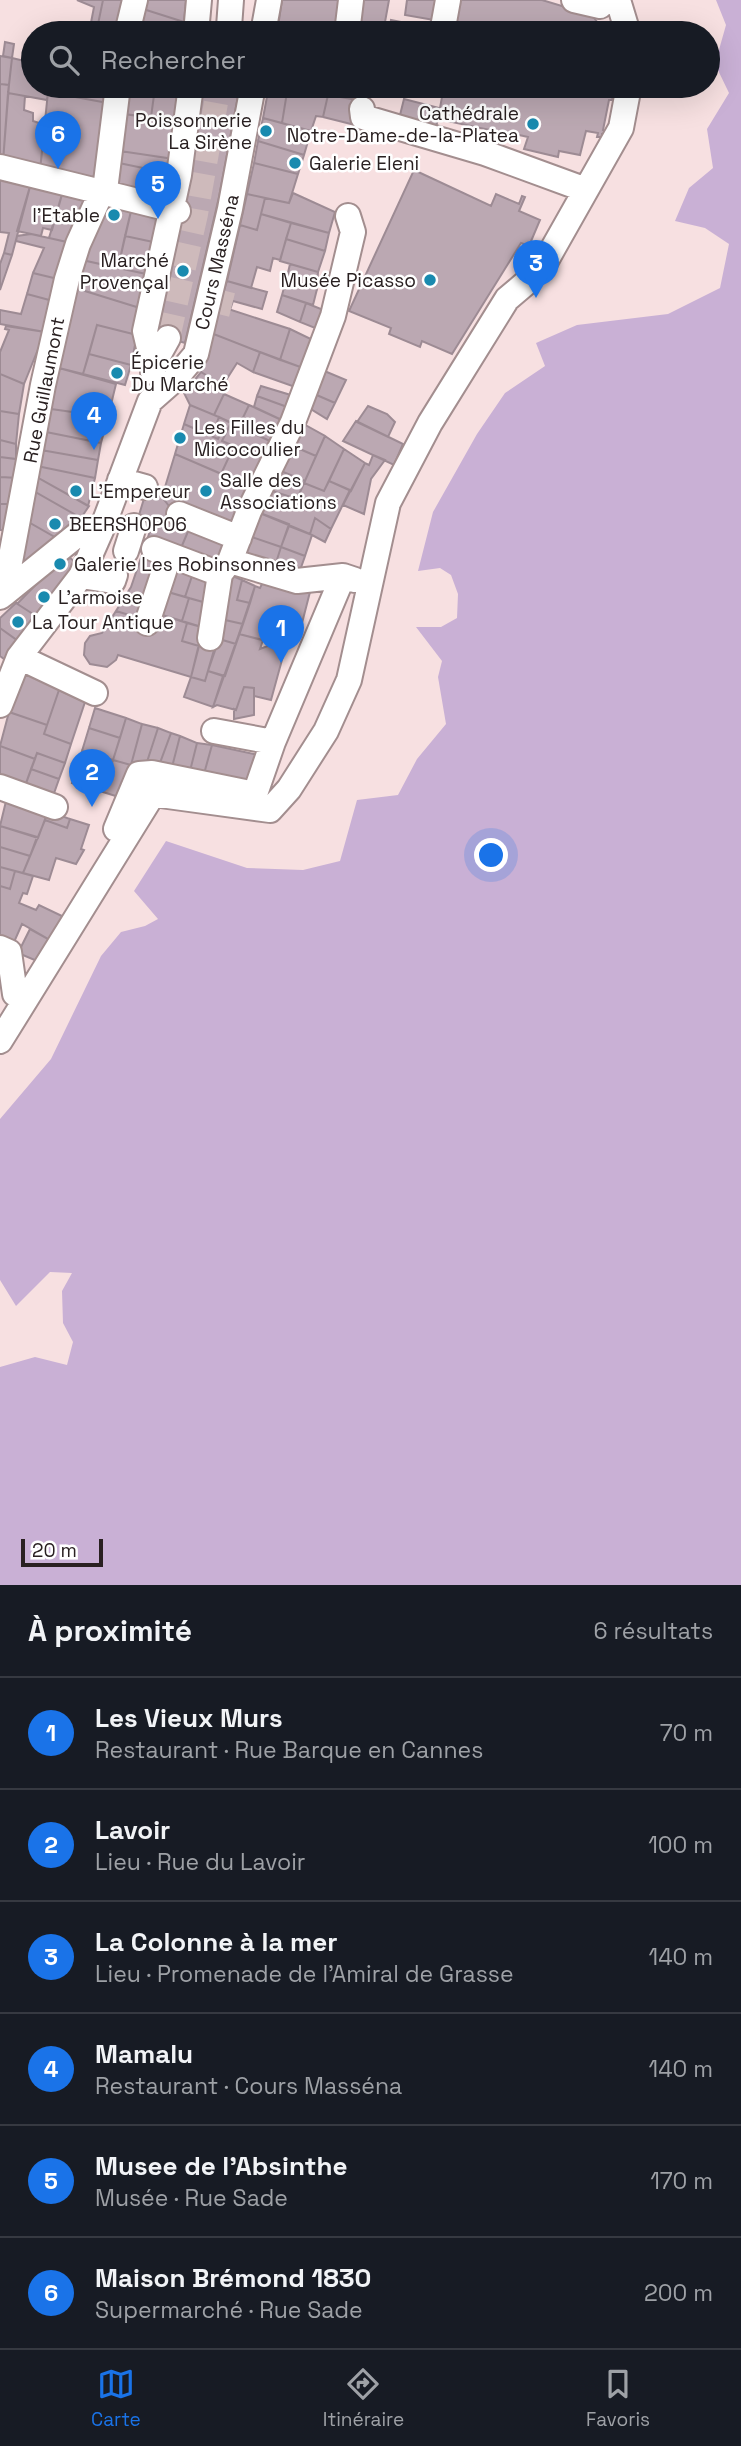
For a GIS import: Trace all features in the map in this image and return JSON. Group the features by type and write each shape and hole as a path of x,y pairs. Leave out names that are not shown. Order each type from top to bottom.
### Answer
{"street":[{"path":"130,21 135,0"},
{"path":"197,21 199,0"},
{"path":"229,21 231,0"},
{"path":"265,21 269,0"},
{"path":"348,21 351,0"},
{"path":"444,21 448,0"},
{"path":"574,0 609,3 620,21"},
{"name":"Rue Guillaumont","path":"1,595 64,291 78,244 106,182 116,98"},
{"path":"150,401 153,365 145,331 175,210 189,98"},
{"name":"Cours Masséna","path":"0,705 19,657 81,576 103,526 150,401 175,379 196,354 230,209 251,98"},
{"path":"0,1041 153,794 270,810 289,789 326,731 349,680 388,503 426,429 507,299 527,282 547,259 621,128 627,98"},
{"path":"362,109 363,117 485,153 586,190"},
{"path":"0,167 175,210"},
{"path":"210,638 230,558 249,511 297,422 333,316 352,232 348,216"},
{"path":"153,365 168,338"},
{"path":"120,480 145,487"},
{"path":"178,514 230,558"},
{"path":"1,595 77,535 103,526"},
{"path":"147,622 143,544 230,558 297,581 343,576 369,584"},
{"path":"81,576 113,581 116,575"},
{"path":"116,829 139,774 152,773 255,794 343,576"},
{"path":"19,657 94,693"},
{"path":"214,731 274,742"},
{"path":"0,788 55,807"},
{"path":"0,948 9,952 15,994"}],"shaded area":[{"path":"716,0 741,0 741,1585 0,1585 0,1367 35,1357 67,1365 73,1342 63,1323 62,1291 72,1273 50,1272 16,1306 0,1280 0,1119 51,1059 101,956 121,932 145,926 158,919 134,891 166,841 247,868 303,870 340,861 357,800 398,795 417,759 446,724 438,677 442,661 416,627 441,627 457,618 458,594 451,575 440,568 418,571 433,512 477,434 505,393 545,366 536,343 577,325 668,314 720,288 729,244 705,228 675,221 689,188 713,168 707,129 729,93 720,74 720,46 726,25"}],"building":[{"path":"77,0 103,0 99,21 91,21 94,7"},
{"path":"103,0 127,0 123,21 99,21"},
{"path":"142,0 186,0 184,21 140,8"},
{"path":"282,0 345,0 341,21 279,21"},
{"path":"358,0 389,0 385,21 355,21"},
{"path":"407,0 443,0 440,21 405,15"},
{"path":"457,0 542,0 592,15 596,21 455,21"},
{"path":"140,8 181,21 137,21"},
{"path":"5,42 14,44 12,58 3,56"},
{"path":"0,56 12,58 9,85 0,84"},
{"path":"12,58 21,60 21,95 8,93"},
{"path":"0,84 9,85 3,162 0,161"},
{"path":"8,93 25,98 24,110 33,113 33,121 45,125 40,170 3,162"},
{"path":"47,98 81,98 108,103 98,182 40,170"},
{"path":"81,98 109,98 108,103"},
{"path":"125,98 154,98 151,117 123,114"},
{"path":"154,98 181,98 178,121 151,117"},
{"name":"Marché Provençal","path":"195,98 238,98 219,197 185,343 149,332"},
{"path":"267,98 286,98 282,123 263,118"},
{"path":"286,98 327,98 323,117 316,116 311,131 282,123"},
{"path":"327,98 359,100 355,125 323,117"},
{"name":"Cathédrale Notre-Dame-de-la-Platea","path":"442,98 612,98 609,100 603,130 606,131 605,134 597,137 598,133 586,131 580,155 559,151 558,157 524,149 528,137 510,133 508,138 503,137 504,133 438,119"},
{"path":"404,99 439,108 436,130 399,119"},
{"path":"123,114 178,121 174,159 120,151"},
{"path":"263,118 311,131 304,155 258,141"},
{"path":"258,141 304,155 298,174 254,163"},
{"path":"120,151 174,159 172,174 119,163"},
{"path":"119,163 172,174 168,199 115,185"},
{"path":"254,163 298,174 289,203 247,194"},
{"name":"Musée Picasso","path":"414,170 491,206 496,194 519,204 522,196 525,197 519,211 540,220 529,246 521,243 452,354 422,341 420,347 389,334 391,328 349,311"},
{"path":"0,176 31,183 12,255 4,253 9,233 0,232"},
{"path":"31,183 63,191 52,230 43,228 41,236 17,231"},
{"path":"63,191 88,196 67,242 49,238"},
{"path":"293,193 335,212 329,233 261,214 265,198 289,203"},
{"path":"247,194 265,198 257,230 240,225"},
{"path":"107,200 132,207 118,268 82,260"},
{"path":"132,207 164,216 158,243 125,236"},
{"path":"261,214 291,223 280,260 273,258 270,271 257,267 251,288 227,281 240,225 257,230"},
{"path":"291,223 329,233 325,251 286,239"},
{"path":"31,234 67,242 58,279 33,273 44,248 16,241 17,236"},
{"path":"125,236 158,243 151,275 118,268"},
{"path":"286,239 325,251 318,272 280,261"},
{"path":"4,253 12,255 0,290 0,264"},
{"path":"82,260 151,275 143,309 72,287"},
{"path":"290,264 318,272 317,289 287,277"},
{"path":"33,273 58,279 53,301 27,294"},
{"path":"287,277 317,289 313,305 282,295"},
{"path":"227,281 267,292 262,309 233,301 230,310 219,306"},
{"path":"72,287 143,309 137,335 97,325 83,374 59,368"},
{"path":"27,294 53,301 45,332 0,324 0,310 21,314"},
{"path":"282,295 306,303 300,322 277,312"},
{"path":"306,303 326,311 320,330 300,322"},
{"path":"219,306 290,329 280,360 211,333"},
{"path":"97,325 137,335 131,365 89,354"},
{"path":"6,326 45,332 24,384 0,374 0,352 9,330 5,329"},
{"path":"290,329 317,342 306,369 280,360"},
{"path":"211,333 260,352 253,372 237,363 223,385 201,372"},
{"path":"260,352 306,369 298,388 253,372"},
{"path":"89,354 131,365 125,385 83,374"},
{"path":"59,368 116,384 108,417 51,409"},
{"path":"322,370 346,380 335,403 312,393"},
{"path":"201,372 223,385 219,391 224,394 214,415 190,405 184,393"},
{"path":"0,374 24,384 19,414 0,411"},
{"path":"261,386 294,396 290,408 257,396"},
{"path":"312,393 335,403 327,419 306,406"},
{"path":"224,394 249,405 239,426 214,415"},
{"path":"257,396 290,408 286,422 254,407"},
{"path":"190,405 219,417 216,425 219,426 217,431 221,433 218,439 184,424"},
{"path":"249,405 286,422 274,443 239,426"},
{"path":"368,406 387,414 395,422 388,437 357,422"},
{"path":"51,409 108,417 101,443 46,432"},
{"path":"0,411 19,414 16,444 0,440"},
{"path":"219,417 231,423 222,441 234,446 221,474 175,454 184,424 218,439 221,433 217,431 219,426 216,425"},
{"path":"356,421 403,444 394,465 343,441"},
{"path":"300,422 325,436 316,456 288,444"},
{"path":"231,423 274,443 264,459 222,441"},
{"path":"46,432 101,443 98,460 41,450"},
{"path":"325,436 344,449 324,491 304,483"},
{"path":"0,440 16,444 16,459 0,457"},
{"path":"288,444 316,456 305,481 276,469"},
{"path":"234,446 264,459 250,486 221,474"},
{"path":"344,449 365,463 351,491 329,481"},
{"path":"41,450 98,460 95,478 37,466"},
{"name":"Salle des Associations","path":"175,454 250,486 232,532 169,506 162,497"},
{"path":"373,455 385,460 371,479 364,514 343,505 365,463 369,465"},
{"path":"0,457 16,459 18,478 0,477"},
{"path":"37,466 95,478 88,506 35,476"},
{"path":"276,469 305,481 297,499 266,489"},
{"path":"35,476 89,506 81,518 32,490"},
{"path":"0,477 18,478 15,504 0,504"},
{"path":"329,481 350,490 331,529 315,518 310,534 255,511 266,489 297,499 304,483 324,491"},
{"path":"32,490 81,518 60,540 25,520"},
{"path":"146,492 162,497 169,506 192,522 181,548 145,546 150,531 136,525"},
{"path":"0,504 15,504 10,531 0,530"},
{"path":"255,511 289,524 281,547 249,536"},
{"path":"315,518 331,529 325,542 310,534"},
{"path":"25,520 60,540 19,566"},
{"path":"192,522 228,538 218,563 181,548"},
{"path":"289,526 312,535 305,556 281,547"},
{"path":"249,536 281,547 274,569 241,559"},
{"path":"145,546 161,565 139,618 116,611 131,587"},
{"path":"281,547 305,556 298,576 274,569"},
{"path":"70,558 78,564 39,618 16,603 53,567"},
{"path":"169,569 193,573 185,597 161,590"},
{"path":"193,573 214,579 210,604 185,597"},
{"path":"226,573 242,580 237,600 250,603 243,624 216,618"},
{"path":"242,580 255,586 250,603 237,600"},
{"path":"264,580 311,588 301,627 273,621 266,641 239,634 255,586 260,588"},
{"path":"161,590 189,598 182,621 159,614"},
{"path":"189,598 210,604 205,628 182,621"},
{"path":"16,603 39,618 21,643 0,628 0,618"},
{"path":"116,611 139,618 159,614 187,623 182,641 199,646 191,677 118,655 107,667 90,664 84,655 85,643 90,636 102,633"},
{"path":"216,618 243,624 236,644 219,639"},
{"path":"187,623 205,628 199,646 182,641"},
{"path":"0,628 21,643 8,662 0,656"},
{"path":"239,634 263,640 260,649 288,638 271,700 254,696 254,688 244,687 236,710 217,705 213,707"},
{"path":"219,639 236,644 225,676 208,671"},
{"path":"199,644 214,650 205,681 191,677"},
{"path":"21,669 59,690 47,725 9,712"},
{"path":"208,671 223,676 213,707 184,697 191,677 205,681"},
{"path":"244,687 254,688 254,715 234,719 234,709 236,710"},
{"path":"59,690 85,702 71,744 44,734"},
{"path":"95,708 126,718 120,738 89,728"},
{"path":"9,712 47,725 44,734 71,744 65,763 37,753 35,759 0,746"},
{"path":"126,718 142,724 131,765 113,760"},
{"path":"142,724 158,728 145,768 131,765"},
{"path":"89,728 120,738 113,760 82,751"},
{"path":"158,728 171,733 157,771 145,768"},
{"path":"171,733 180,736 170,775 157,771"},
{"path":"180,736 197,743 189,775 171,771"},
{"path":"197,743 212,745 202,781 189,775"},
{"path":"212,745 258,755 247,792 202,781"},
{"path":"0,746 35,759 24,789 0,778"},
{"path":"82,751 113,760 108,777 77,767"},
{"path":"37,753 65,763 59,779 31,769"},
{"path":"113,760 131,765 122,798 103,792"},
{"path":"77,767 108,777 103,792 72,783"},
{"path":"31,769 59,779 52,799 24,789"},
{"path":"7,797 48,811 38,838 0,826"},
{"path":"48,811 70,819 67,828 45,820"},
{"path":"70,819 89,825 81,849 84,850 76,864 56,858 49,880 23,873 45,820 67,828"},
{"path":"0,826 37,837 30,856 0,847"},
{"path":"0,847 30,856 23,873 0,867"},
{"path":"0,867 15,871 10,889 0,886"},
{"path":"15,871 33,876 27,894 23,893 19,903 36,910 39,905 64,917 50,940 22,924 11,949 0,944 0,886 10,889"},
{"path":"30,929 50,940 37,961 18,953"}],"tunnel":[{"path":"168,338 196,214 217,98"},
{"path":"220,302 232,305"}],"place":[{"name":"Cathédrale Notre-Dame-de-la-Platea","path":"533,124"},
{"name":"Poissonnerie La Sirène","path":"266,131"},
{"name":"Galerie Eleni","path":"295,163"},
{"name":"Maison Brémond 1830","path":"58,169"},
{"name":"l'Etable","path":"114,215"},
{"name":"Musee de l'Absinthe","path":"158,219"},
{"name":"Marché Provençal","path":"183,271"},
{"name":"Musée Picasso","path":"430,280"},
{"name":"La Colonne à la mer","path":"536,298"},
{"name":"Épicerie Du Marché","path":"117,373"},
{"name":"Les Filles du Micocoulier","path":"180,438"},
{"name":"Mamalu","path":"94,450"},
{"name":"L'Empereur","path":"76,491"},
{"name":"Salle des Associations","path":"206,491"},
{"name":"BEERSHOP06","path":"55,524"},
{"name":"Galerie Les Robinsonnes","path":"60,564"},
{"name":"L'armoise","path":"44,597"},
{"name":"La Tour Antique","path":"18,622"},
{"name":"Les Vieux Murs","path":"281,663"},
{"name":"Lavoir","path":"92,807"}]}
